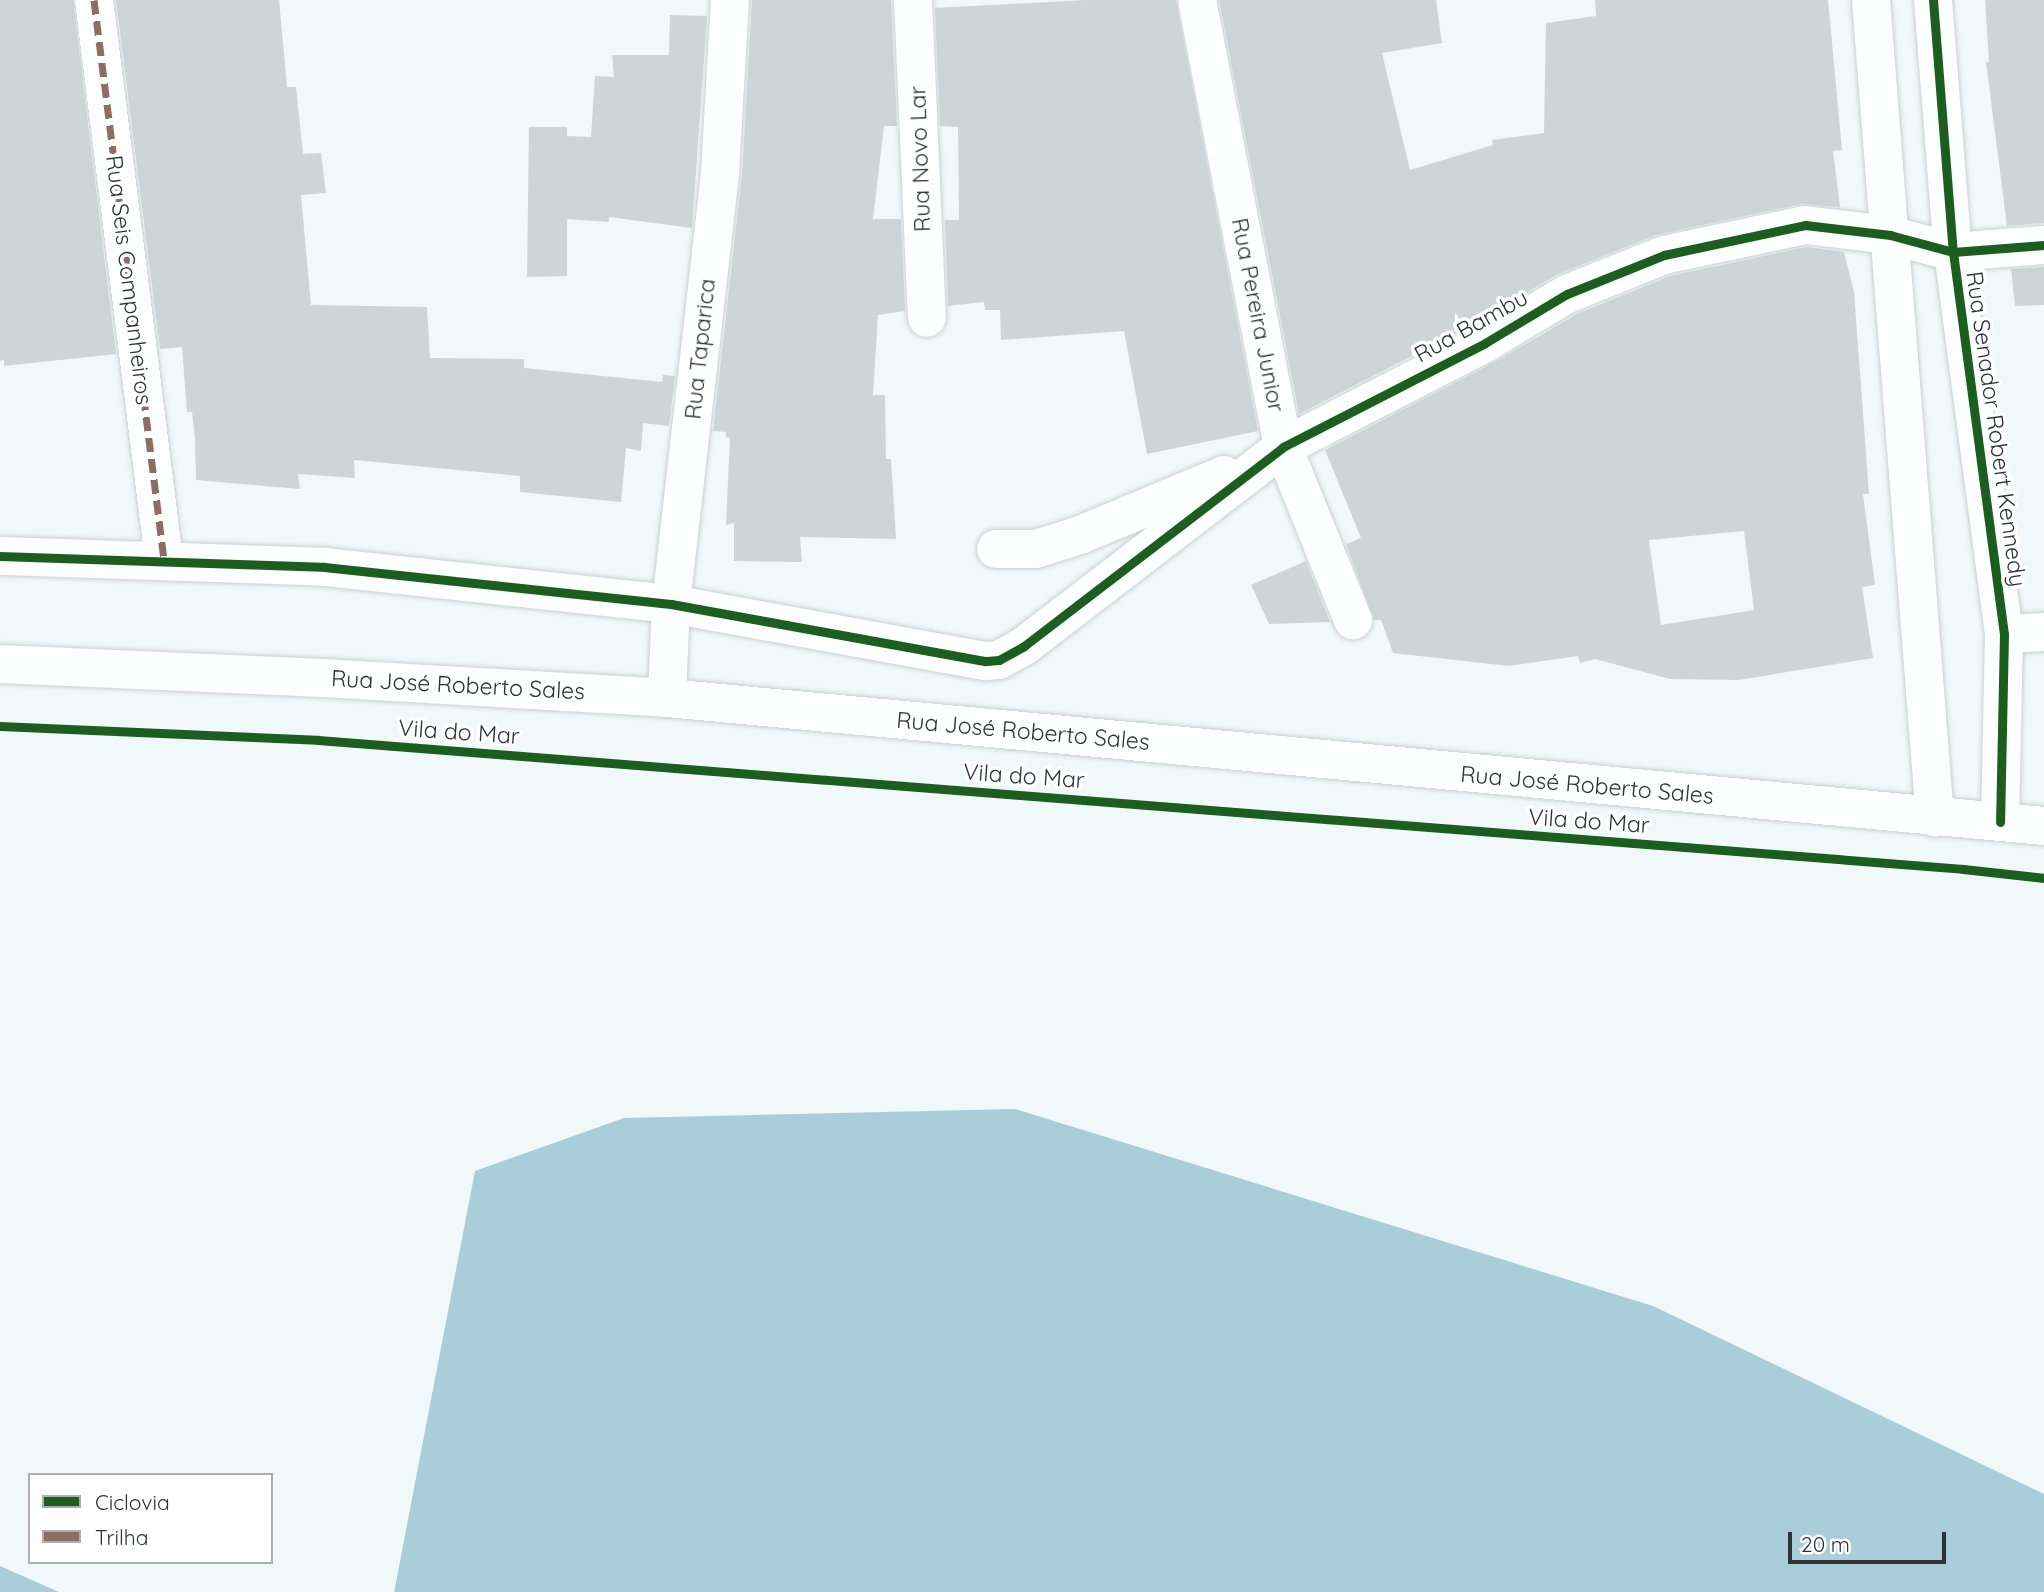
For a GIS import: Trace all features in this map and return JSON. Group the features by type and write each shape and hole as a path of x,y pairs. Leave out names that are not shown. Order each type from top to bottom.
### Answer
{"street":[{"name":"Rua Seis Companheiros","path":"94,0 164,560"},
{"name":"Rua Taparica","path":"667,698 671,604 720,173 730,0"},
{"name":"Rua Novo Lar","path":"913,0 927,318"},
{"name":"Rua Pereira Junior","path":"1197,0 1277,451 1353,620"},
{"path":"1871,0 1935,818"},
{"name":"Rua Senador Robert Kennedy","path":"1933,0 1953,252 2004,634 2000,822"},
{"name":"Rua Bambu","path":"996,549 1036,549 1080,535 1277,451 1485,343 1567,295 1664,254 1805,225 1890,235 1953,252 2044,245"},
{"name":"Rua Bambu","path":"671,604 986,661 999,660 1024,646 1277,451"},
{"path":"0,556 324,567 671,604"},
{"path":"2004,634 2044,632"},
{"name":"Rua José Roberto Sales","path":"0,664 309,677 667,698 1935,818 2044,826"}],"water":[{"path":"1015,1109 1653,1306 2044,1494 2044,1592 394,1592 475,1171 624,1118"},
{"path":"0,1566 59,1592 0,1592"}],"pier":[{"path":"474,1168 394,1592 391,1592 472,1171"}],"building":[{"path":"0,0 73,0 116,354 4,366 4,360 0,361"},
{"path":"116,0 279,0 287,87 296,87 303,154 321,153 326,193 301,195 311,305 427,307 430,358 524,359 524,368 662,382 663,375 675,376 669,426 643,423 641,451 626,448 621,502 520,492 520,476 354,460 355,478 298,474 300,489 196,480 195,438 192,412 187,412 182,347 160,349"},
{"path":"752,0 891,0 897,126 884,126 873,219 901,219 905,311 878,315 873,395 885,395 886,459 891,459 896,539 800,537 802,562 734,561 734,523 726,525 730,438 726,437 726,432 713,431 742,175"},
{"path":"1086,0 1176,0 1258,431 1147,454 1124,331 1001,340 1000,310 985,310 984,302 948,306 945,220 959,220 958,127 940,126 935,8"},
{"path":"1219,0 1436,0 1442,43 1382,53 1410,170 1493,145 1492,140 1544,133 1546,23 1596,16 1595,0 1828,0 1842,150 1833,151 1840,207 1801,204 1656,235 1556,275 1474,324 1299,414"},
{"path":"1985,0 2044,0 2044,223 2007,226 1986,62 1989,62"},
{"path":"670,15 707,16 692,228 609,217 609,222 567,219 567,276 527,277 529,127 567,127 567,136 591,137 595,76 614,77 612,55 669,55"},
{"path":"1806,247 1844,252 1854,292 1869,494 1863,494 1875,585 1862,587 1873,658 1739,680 1670,679 1595,659 1580,663 1578,656 1509,666 1393,653 1381,620 1374,620 1346,544 1361,538 1325,450 1495,362 1577,314 1670,276","holes":["1744,531 1754,610 1661,625 1649,540"]},
{"path":"2044,267 2044,305 2015,306 2011,269"},
{"path":"1306,561 1330,622 1269,624 1251,585"}],"marked path":[{"path":"94,0 164,560"}],"cycle path":[{"path":"1933,0 1953,252 2004,634 2000,822"},
{"path":"0,556 324,567 671,604 986,661 999,660 1024,646 1283,447 1485,343 1567,294 1664,255 1805,225 1890,235 1953,252 2044,245"},
{"name":"Vila do Mar","path":"0,726 318,740 1963,869 2044,878"}]}
